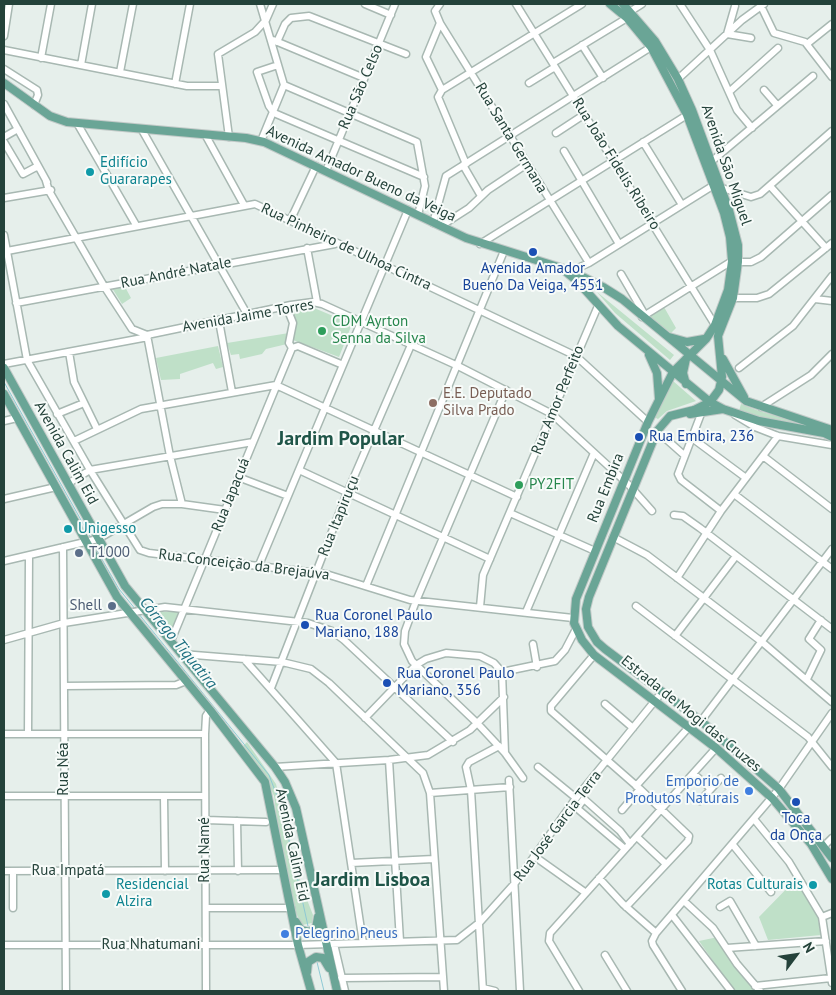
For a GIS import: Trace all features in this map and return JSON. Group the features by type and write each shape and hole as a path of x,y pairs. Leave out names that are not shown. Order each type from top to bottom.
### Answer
{"main road":[{"name":"Avenida São Miguel","path":"610,4 629,14 655,41 678,79 712,161 718,186"},
{"name":"Avenida São Miguel","path":"623,4 651,47 687,115 734,227 733,298 718,336 721,354 721,382 710,402"},
{"name":"Avenida Amador Bueno da Veiga","path":"4,83 57,119 77,123 261,141 480,244 571,271 586,278 622,299 688,355"},
{"name":"Avenida São Miguel","path":"673,372 716,325 735,262"},
{"name":"Avenida Amador Bueno da Veiga","path":"555,267 573,277 618,326 673,372"},
{"path":"658,331 682,342 692,342 706,338"},
{"path":"642,345 655,367 659,400"},
{"path":"721,354 746,401"},
{"path":"686,384 683,367 688,355 746,401 761,408 832,430"},
{"name":"Avenida Calim Eid","path":"4,368 69,483 106,580 137,613 171,641 275,767 296,808 318,909 330,944 337,978 337,991"},
{"path":"673,372 710,402 726,411 766,423 824,433 832,437"},
{"name":"Rua Embira","path":"572,618 576,599 623,480 648,422 673,372"},
{"name":"Avenida Calim Eid","path":"4,394 56,487 125,586 137,613 186,681 265,782 298,945 311,991"},
{"name":"Rua Embira","path":"586,616 589,597 632,488 657,431 665,420 710,402"},
{"path":"678,414 726,411"},
{"name":"Estrada de Mogi das Cruzes","path":"586,616 588,627 597,642 702,721 779,789 832,858"},
{"name":"Estrada de Mogi das Cruzes","path":"572,618 582,640 594,655 716,748 772,798 811,844 832,879"},
{"path":"291,908 298,927 308,933 317,926 318,909"},
{"path":"308,981 307,964 316,957 326,961 337,978"}],"street":[{"path":"4,36 5,22 10,4"},
{"path":"41,58 51,4"},
{"path":"81,65 92,4"},
{"path":"120,72 133,4"},
{"path":"175,84 190,4"},
{"path":"260,4 274,40 278,65 284,85 261,141"},
{"path":"230,137 217,58 219,52 243,40 266,20 273,4"},
{"path":"365,4 391,15"},
{"name":"Rua São Celso","path":"326,171 395,4"},
{"name":"Rua Santa Germana","path":"440,4 436,7 435,13 440,24 587,264"},
{"name":"Rua João Fidelis Ribeiro","path":"516,4 716,325"},
{"path":"481,196 465,164 438,97 439,92 582,4"},
{"path":"529,83 642,4"},
{"path":"680,4 710,50 739,113 752,128"},
{"path":"678,79 761,4 775,34 798,38 807,44 832,77"},
{"path":"727,34 734,5"},
{"path":"734,5 745,18"},
{"path":"274,40 287,21 302,16 323,20 406,54"},
{"path":"440,24 426,54 442,90"},
{"path":"807,44 832,24"},
{"path":"727,34 751,38"},
{"path":"274,40 364,78"},
{"path":"582,45 603,78"},
{"path":"437,224 444,179 651,47"},
{"path":"730,92 778,48"},
{"path":"4,50 195,88 222,86"},
{"path":"278,65 257,72 269,106 274,113 338,142 424,177"},
{"path":"4,69 36,88 38,95 34,105"},
{"path":"712,161 813,76"},
{"path":"284,85 412,139 420,146 424,188 418,215"},
{"path":"764,90 777,106"},
{"path":"4,104 125,322 132,329 148,336 170,456 182,504"},
{"path":"556,133 585,114"},
{"path":"480,244 687,115"},
{"path":"77,123 136,225"},
{"path":"4,137 18,129"},
{"path":"142,130 247,314"},
{"path":"571,271 587,264 682,205 718,186 753,197 770,186 832,131"},
{"path":"206,136 244,205"},
{"path":"4,142 23,174 38,166"},
{"path":"643,142 682,205"},
{"path":"564,151 618,244"},
{"path":"437,224 469,208 481,196 527,164"},
{"path":"290,221 316,166"},
{"path":"770,186 826,248"},
{"path":"4,198 51,190"},
{"path":"621,274 644,316 691,286 735,262 751,262 761,257 832,195"},
{"name":"Rua Pinheiro de Ulhoa Cintra","path":"7,250 255,204 576,356 648,422"},
{"path":"259,565 408,210"},
{"name":"Rua Conceição da Brejaúva","path":"4,235 27,360 123,525 135,544 144,552 316,572 416,601 480,606 572,618"},
{"path":"733,298 757,298 769,294 832,242"},
{"name":"Rua André Natale","path":"16,303 335,243"},
{"path":"307,248 316,302"},
{"path":"366,586 504,251"},
{"path":"586,278 583,271 587,264"},
{"path":"739,368 789,330 832,276"},
{"path":"622,299 631,292"},
{"path":"815,299 832,301"},
{"name":"Avenida Jaime Torres","path":"4,364 148,336 247,314 316,302 458,366 552,414 632,488 652,511"},
{"name":"Rua Amor Perfeito","path":"480,606 481,581 598,306"},
{"name":"Rua Japacuá","path":"171,641 292,348 289,343 293,323 289,313"},
{"path":"219,320 232,392"},
{"name":"Rua Itapiruçu","path":"271,688 347,493 411,345"},
{"path":"292,348 298,346 343,365"},
{"path":"69,352 74,382 97,429"},
{"path":"761,408 811,375 831,359"},
{"path":"74,441 136,410 276,385 517,497"},
{"path":"506,390 416,601 404,638 408,656 499,746 523,778"},
{"path":"773,412 776,402 784,393"},
{"path":"57,414 84,403"},
{"path":"726,411 778,436 832,445"},
{"path":"701,414 678,471 679,478 721,511"},
{"path":"4,421 17,418"},
{"path":"657,431 684,455"},
{"path":"677,578 721,511 778,436"},
{"path":"692,438 746,478"},
{"path":"69,483 90,470 253,442"},
{"path":"526,612 594,453"},
{"path":"763,456 832,509"},
{"path":"299,470 490,559"},
{"path":"238,477 288,496"},
{"path":"4,499 56,487"},
{"path":"734,494 832,569"},
{"path":"4,561 92,541 157,506 182,504 225,510"},
{"path":"510,513 595,551"},
{"path":"674,515 685,518 706,533 832,629"},
{"path":"613,537 647,555 762,642 832,702"},
{"name":"Rua Néa","path":"63,548 66,991"},
{"path":"702,721 832,549"},
{"path":"28,734 29,556"},
{"path":"675,636 736,556"},
{"path":"636,606 812,741 832,767"},
{"path":"4,640 64,624 165,608 186,608 298,620 336,634 453,742"},
{"path":"807,679 821,650 809,639 821,620"},
{"path":"502,672 537,667 558,659 576,629"},
{"path":"533,644 537,667"},
{"path":"182,654 282,662 304,666 317,673 422,773 430,794 444,991"},
{"path":"365,718 416,665 440,654 474,655 494,663 502,672 505,753"},
{"path":"594,655 550,708 688,834 688,840 626,907"},
{"path":"244,659 336,763 363,943"},
{"path":"64,686 176,685 186,681"},
{"name":"Rua José Garcia Terra","path":"363,943 457,940 480,922 515,883 576,798 662,692"},
{"path":"275,767 389,760 428,755 453,742 478,724 504,698"},
{"path":"605,704 633,728"},
{"name":"Rua Namé","path":"206,991 205,734 206,716 210,710"},
{"path":"682,991 654,947 652,940 772,798 832,713"},
{"path":"622,810 638,787 689,727"},
{"path":"4,734 205,734"},
{"path":"496,991 483,990 471,790 467,764 499,746"},
{"path":"579,991 549,941 552,931 716,748"},
{"path":"389,760 400,941"},
{"path":"538,767 576,798"},
{"path":"694,774 711,789"},
{"path":"700,801 721,778"},
{"path":"509,780 520,991"},
{"path":"430,794 510,788"},
{"path":"4,796 205,796"},
{"path":"164,796 165,870"},
{"path":"584,799 620,831 628,847 579,810 578,806 584,799"},
{"path":"754,819 789,862 822,917 832,981 755,986"},
{"path":"206,820 266,822"},
{"path":"236,821 238,871"},
{"path":"637,837 666,864"},
{"path":"824,846 832,838"},
{"path":"733,845 771,892"},
{"path":"534,856 586,893"},
{"path":"351,863 434,859"},
{"name":"Rua Impatá","path":"4,871 283,870"},
{"path":"13,871 13,908"},
{"path":"599,878 626,907 656,933"},
{"path":"684,901 713,928 737,964 760,991"},
{"path":"720,907 730,901 756,946"},
{"path":"206,908 291,908"},
{"path":"822,917 832,913"},
{"path":"672,915 730,991"},
{"path":"727,948 826,942"},
{"name":"Rua Nhatumani","path":"4,945 206,946 363,943"},
{"path":"605,955 627,991"},
{"path":"337,978 443,977"},
{"path":"337,978 345,991"}],"green space":[{"path":"124,285 131,298 122,304 112,288"},
{"path":"597,292 674,355 670,360 615,313"},
{"name":"CDM Ayrton Senna da Silva","path":"307,305 352,324 339,357 293,340 295,318 292,309"},
{"path":"664,307 676,328 671,333 648,317"},
{"path":"289,333 287,344 266,349 262,354 240,359 239,354 231,355 227,343"},
{"path":"218,346 223,367 216,369 213,363 180,374 180,379 161,380 156,358"},
{"path":"673,381 696,401 667,411 658,419 654,417"},
{"path":"741,404 819,428 767,420 739,411"},
{"path":"155,612 177,612 179,615 171,634 168,635 153,615"},
{"path":"247,742 276,784 302,887 313,915 312,923 302,925 295,911 281,853 274,796 268,782 242,747"},
{"path":"796,879 817,913 821,935 768,940 759,917"},
{"path":"718,937 758,991 734,991 699,941"}],"waterway":[{"name":"Córrego Tiquatira","path":"4,382 91,538"},
{"name":"Córrego Tiquatira","path":"92,542 119,589 136,610"},
{"name":"Córrego Tiquatira","path":"138,613 269,775 282,809 308,926"},
{"name":"Córrego Tiquatira","path":"317,962 324,991"}],"place":[{"name":"Edifício Guararapes","path":"90,172"},
{"name":"Avenida Amador Bueno Da Veiga, 4551","path":"533,252"},
{"name":"CDM Ayrton Senna da Silva","path":"322,331"},
{"name":"E.E. Deputado Silva Prado","path":"433,403"},
{"name":"Rua Embira, 236","path":"639,437"},
{"name":"PY2FIT","path":"519,485"},
{"name":"Unigesso","path":"68,529"},
{"name":"T1000","path":"79,553"},
{"name":"Shell","path":"112,606"},
{"name":"Rua Coronel Paulo Mariano, 188","path":"305,625"},
{"name":"Rua Coronel Paulo Mariano, 356","path":"387,683"},
{"name":"Emporio de Produtos Naturais","path":"749,791"},
{"name":"Toca da Onça","path":"796,802"},
{"name":"Rotas Culturais","path":"813,885"},
{"name":"Residencial Alzira","path":"106,894"},
{"name":"Pelegrino Pneus","path":"285,934"}],"district":[{"name":"Jardim Popular","path":"341,439"},
{"name":"Jardim Lisboa","path":"372,880"}]}
